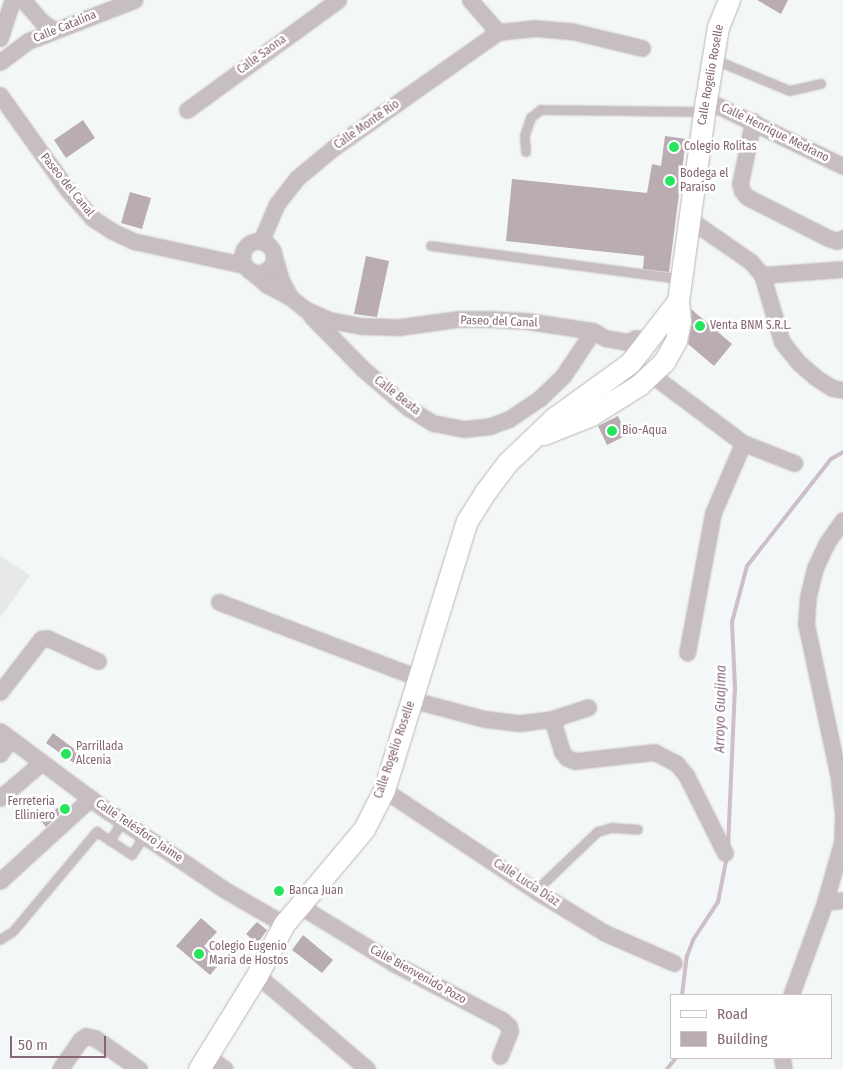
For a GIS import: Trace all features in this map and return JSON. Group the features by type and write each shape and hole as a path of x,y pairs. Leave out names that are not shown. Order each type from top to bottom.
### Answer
{"street":[{"path":"0,38 12,0"},
{"path":"23,0 42,22 54,30"},
{"name":"Calle Catalina","path":"0,62 28,41 134,0"},
{"name":"Calle Saona","path":"186,110 338,0"},
{"path":"470,0 498,32"},
{"name":"Calle Rogelio Roselle","path":"534,437 559,429 591,415 630,392 658,368 676,340 680,321 678,301 705,106 718,27 729,0"},
{"name":"Calle Monte Río","path":"262,241 276,205 297,178 333,148 498,32 534,28 571,31 642,48"},
{"name":"Paseo del Canal","path":"0,95 62,182 92,218 112,232 133,241 246,267 267,285 290,297 305,309 330,320 362,326 400,327 458,319 527,321 594,332 605,338 641,342"},
{"name":"Calle Henrique Medrano","path":"705,106 753,121 843,166"},
{"path":"753,121 740,184 742,191 747,197 828,238 837,241 843,238"},
{"path":"689,219 751,262 762,274 782,342 799,363 815,377 832,388 843,390"},
{"path":"262,241 270,246 274,256 268,270 258,273 246,267 244,250 251,242 262,241"},
{"name":"Paseo del Canal","path":"274,256 281,280 290,297"},
{"path":"762,274 843,269"},
{"name":"Calle Rogelio Roselle","path":"203,1063 257,975 284,924 364,829 384,790 467,520 496,476 554,418 630,363 641,342 678,301"},
{"name":"Calle Beata","path":"305,309 363,369 407,407 434,423 463,429 490,426 509,419 539,399 563,376 594,332"},
{"path":"641,342 658,368 744,443 794,463"},
{"path":"686,653 713,513 744,443"},
{"path":"792,994 825,902 842,842 843,814 839,779 806,624 808,596 815,568 826,544 843,520"},
{"path":"219,602 419,678"},
{"path":"0,692 41,639 47,638 98,661"},
{"path":"413,700 485,719 520,723 552,719 588,707"},
{"path":"552,719 562,752 567,758 584,760 654,752 676,763 686,775 725,853"},
{"path":"0,754 5,735"},
{"name":"Calle Telésforo Jaime","path":"5,735 123,822 225,890 284,924"},
{"path":"0,798 42,762"},
{"name":"Calle Lucía Díaz","path":"384,790 536,891 606,933 674,963"},
{"path":"0,881 91,798"},
{"path":"825,902 843,900"},
{"name":"Calle Bienvenido Pozo","path":"300,906 395,964 502,1020 509,1026 510,1031 500,1056"},
{"path":"257,975 367,1069"},
{"path":"60,1069 80,1040 86,1036 95,1038 139,1069"},
{"path":"203,1063 225,1069"}],"lane":[{"path":"713,60 790,91 820,84"},
{"path":"526,152 525,136 531,118 541,110 705,106"},
{"path":"431,246 681,279"},
{"path":"110,841 123,822"},
{"path":"536,891 598,832 612,828 638,830"},
{"path":"0,940 13,932 97,832 132,855 145,836"}],"shaded area":[{"path":"0,556 30,575 0,618"}],"building":[{"path":"757,0 788,0 781,14"},
{"path":"83,120 95,138 66,158 54,140"},
{"path":"665,136 686,139 669,272 643,269 644,256 506,241 512,179 647,193 652,164 661,166"},
{"path":"130,192 151,198 142,229 121,223"},
{"path":"366,256 389,261 377,317 354,314"},
{"name":"Venta BNM S.R.L.","path":"691,309 732,344 714,366 688,344 692,323"},
{"name":"Bio-Aqua","path":"618,416 627,435 607,445 598,426"},
{"path":"53,733 85,757 78,766 46,743"},
{"path":"65,802 68,806 46,827 41,821"},
{"name":"Colegio Eugenio Maria de Hostos","path":"201,918 217,932 204,946 221,962 210,975 176,946"},
{"path":"257,922 267,930 257,944 246,934"},
{"path":"303,935 333,960 322,973 292,950"}],"waterway":[{"name":"Arroyo Guajima","path":"728,847 735,688 732,622 747,566 831,459 843,452"},
{"name":"Arroyo Guajima","path":"682,994 687,956 693,940 718,902 727,856"},
{"name":"Arroyo Guajima","path":"667,1069 675,1059"}],"place":[{"name":"Colegio Rolitas","path":"674,147"},
{"name":"Bodega el Paraíso","path":"670,181"},
{"name":"Venta BNM S.R.L.","path":"700,326"},
{"name":"Bio-Aqua","path":"612,431"},
{"name":"Parrillada Alcenia","path":"66,754"},
{"name":"Ferreteria Elliniero","path":"65,809"},
{"name":"Banca Juan","path":"279,891"},
{"name":"Colegio Eugenio Maria de Hostos","path":"199,954"}]}
